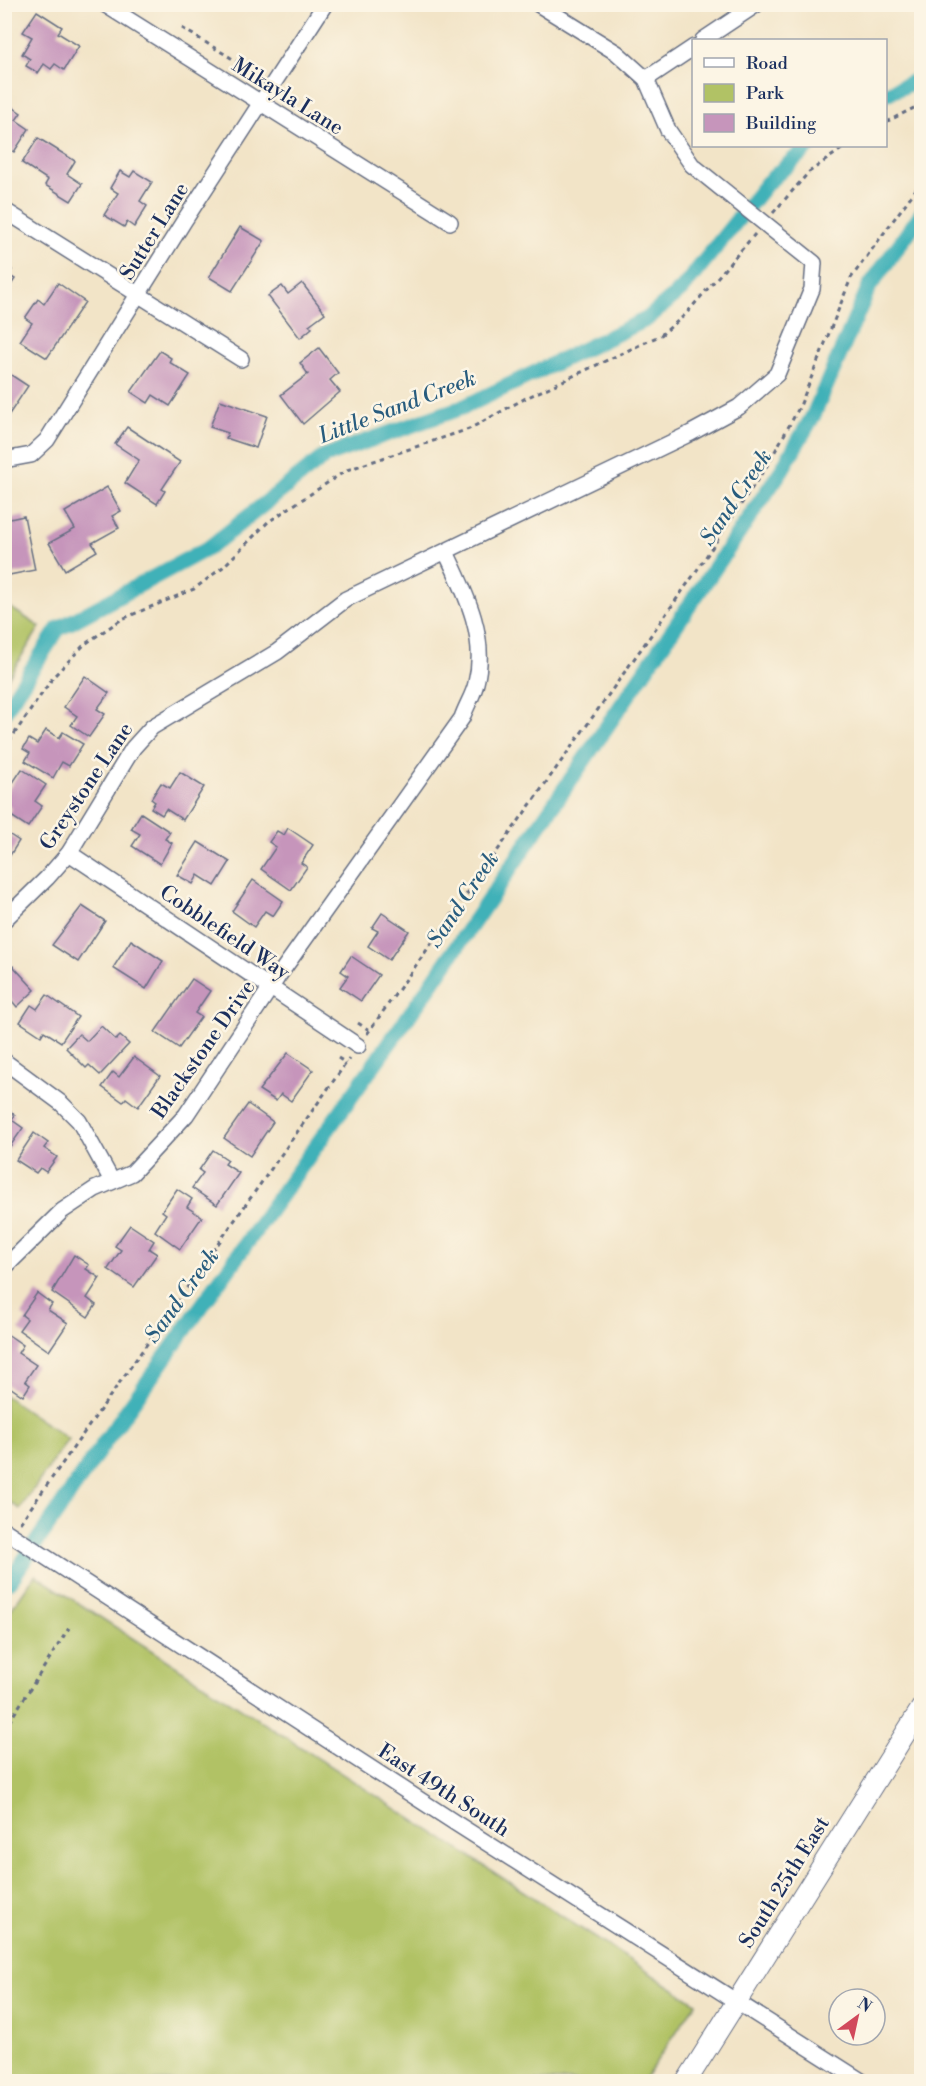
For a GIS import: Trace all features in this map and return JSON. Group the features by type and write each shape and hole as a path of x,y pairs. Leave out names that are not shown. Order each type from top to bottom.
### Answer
{"main road":[{"name":"South 25th East","path":"686,2082 921,1707"}],"street":[{"name":"Mikayla Lane","path":"104,4 450,222"},
{"name":"Sutter Lane","path":"4,460 31,455 47,440 325,4"},
{"path":"538,4 617,53 646,79 668,130 692,165 764,223"},
{"path":"704,39 757,4"},
{"path":"646,79 692,48"},
{"path":"4,210 241,359"},
{"name":"Greystone Lane","path":"4,920 69,853 133,748 152,727 277,652 346,599 739,407 777,374 812,289 814,263 764,223"},
{"name":"Blackstone Drive","path":"4,1268 62,1211 112,1181 132,1173 186,1115 353,869 462,718 476,683 479,640 463,590 446,552"},
{"name":"Cobblefield Way","path":"69,853 358,1046"},
{"path":"4,1061 61,1103 79,1121 112,1181"},
{"name":"East 49th South","path":"8,1532 457,1824 863,2082"}],"path":[{"path":"182,28 241,64"},
{"path":"887,121 921,104"},
{"path":"4,749 54,676 85,644 122,619 194,589 223,567 268,522 347,470 469,429 526,398 661,335 685,315 809,172 845,147"},
{"path":"8,1532 693,576 768,464 800,406 851,278 921,181"},
{"path":"358,1023 369,1030"},
{"path":"338,1058 346,1063"},
{"path":"9,1722 69,1628"}],"green space":[{"path":"5,604 40,627 5,683"},
{"path":"4,1395 68,1439 20,1509 5,1499"},
{"path":"35,1575 696,2003 643,2081 5,2081 5,1618"}],"building":[{"path":"37,11 62,27 58,33 79,46 64,70 55,64 51,69 44,64 38,73 26,66 30,59 22,54 32,37 23,32"},
{"path":"5,102 21,113 16,120 29,129 14,152 5,146"},
{"path":"38,138 75,161 67,174 82,184 71,201 45,185 48,180 22,163"},
{"path":"120,171 130,177 134,171 152,182 140,201 147,206 134,227 127,222 124,227 104,215 118,193 110,188"},
{"path":"240,227 264,241 232,291 209,277"},
{"path":"4,265 12,270 8,275 15,279 4,295"},
{"path":"58,283 85,302 47,358 20,341 32,323 25,318 38,299 44,304"},
{"path":"302,283 325,313 309,325 312,328 300,338 268,296 282,286 288,294"},
{"path":"319,348 338,373 330,380 340,392 303,424 281,395 308,374 300,363"},
{"path":"160,351 171,358 169,362 190,375 170,406 153,395 148,403 131,392"},
{"path":"5,371 28,386 8,416 5,414"},
{"path":"220,400 267,416 256,448 226,438 228,433 210,427"},
{"path":"127,427 180,462 162,489 165,491 157,504 125,483 139,460 115,444"},
{"path":"107,487 121,511 112,516 119,528 92,543 97,551 65,570 49,543 75,529 65,512"},
{"path":"24,516 35,570 4,576 4,540 9,539 5,520"},
{"path":"85,676 109,693 97,709 105,714 89,737 71,725 77,716 64,707"},
{"path":"46,730 59,738 63,732 83,744 69,766 62,762 53,778 25,761 30,753 23,749 29,739 37,744"},
{"path":"22,769 46,785 35,801 42,806 28,827 8,814 11,808 4,804 4,796"},
{"path":"180,772 204,787 183,820 166,809 162,815 151,808 155,802 151,799 161,783 170,788"},
{"path":"141,813 170,832 165,839 172,843 160,864 132,846 140,834 131,829"},
{"path":"288,828 313,845 301,863 307,867 291,890 261,869 276,847 269,842 277,831 284,835"},
{"path":"4,831 19,841 9,857 4,854"},
{"path":"198,842 230,862 215,886 198,875 193,884 177,875"},
{"path":"253,880 283,901 273,916 265,911 254,927 232,911"},
{"path":"82,906 105,921 78,962 52,945"},
{"path":"382,913 409,931 389,960 368,946 378,931 372,928"},
{"path":"131,940 163,961 146,989 113,968"},
{"path":"351,956 379,975 361,1001 340,987 348,976 341,971"},
{"path":"13,966 35,990 17,1007 8,996 4,999 4,974"},
{"path":"192,979 210,991 195,1013 201,1017 179,1048 155,1032"},
{"path":"47,995 78,1017 61,1042 44,1031 41,1036 20,1022 31,1005 37,1009"},
{"path":"101,1026 116,1040 120,1036 129,1044 100,1075 89,1065 86,1068 66,1048 79,1034 87,1041"},
{"path":"288,1053 313,1070 291,1101 281,1094 276,1101 259,1090"},
{"path":"134,1057 160,1076 138,1107 126,1098 123,1102 102,1087 113,1072 119,1077"},
{"path":"248,1104 273,1122 250,1156 224,1138"},
{"path":"4,1107 15,1115 12,1120 23,1128 4,1155"},
{"path":"34,1133 48,1143 44,1148 57,1157 46,1172 40,1168 36,1173 16,1160"},
{"path":"213,1150 228,1160 225,1164 239,1173 217,1205 192,1188 203,1173 199,1170"},
{"path":"177,1189 192,1199 187,1207 202,1217 180,1249 155,1231 166,1214 162,1211"},
{"path":"130,1225 154,1241 149,1249 157,1254 134,1287 108,1269 121,1250 115,1246"},
{"path":"74,1255 89,1265 86,1269 100,1278 87,1298 96,1305 88,1317 52,1292"},
{"path":"37,1293 52,1304 48,1310 68,1323 49,1351 19,1330 27,1319 22,1315"},
{"path":"7,1334 23,1345 18,1353 36,1365 25,1381 30,1385 23,1396 4,1383 4,1339"}],"waterway":[{"name":"Little Sand Creek","path":"887,94 922,78"},
{"name":"Little Sand Creek","path":"4,712 58,629 210,547 325,456 466,406 647,319 682,289 767,183 808,147"},
{"name":"Sand Creek","path":"10,1581 111,1433 428,989 781,471 813,416 869,287 922,213"},
{"name":"Sand Creek","path":"4,1590 10,1581"}]}
